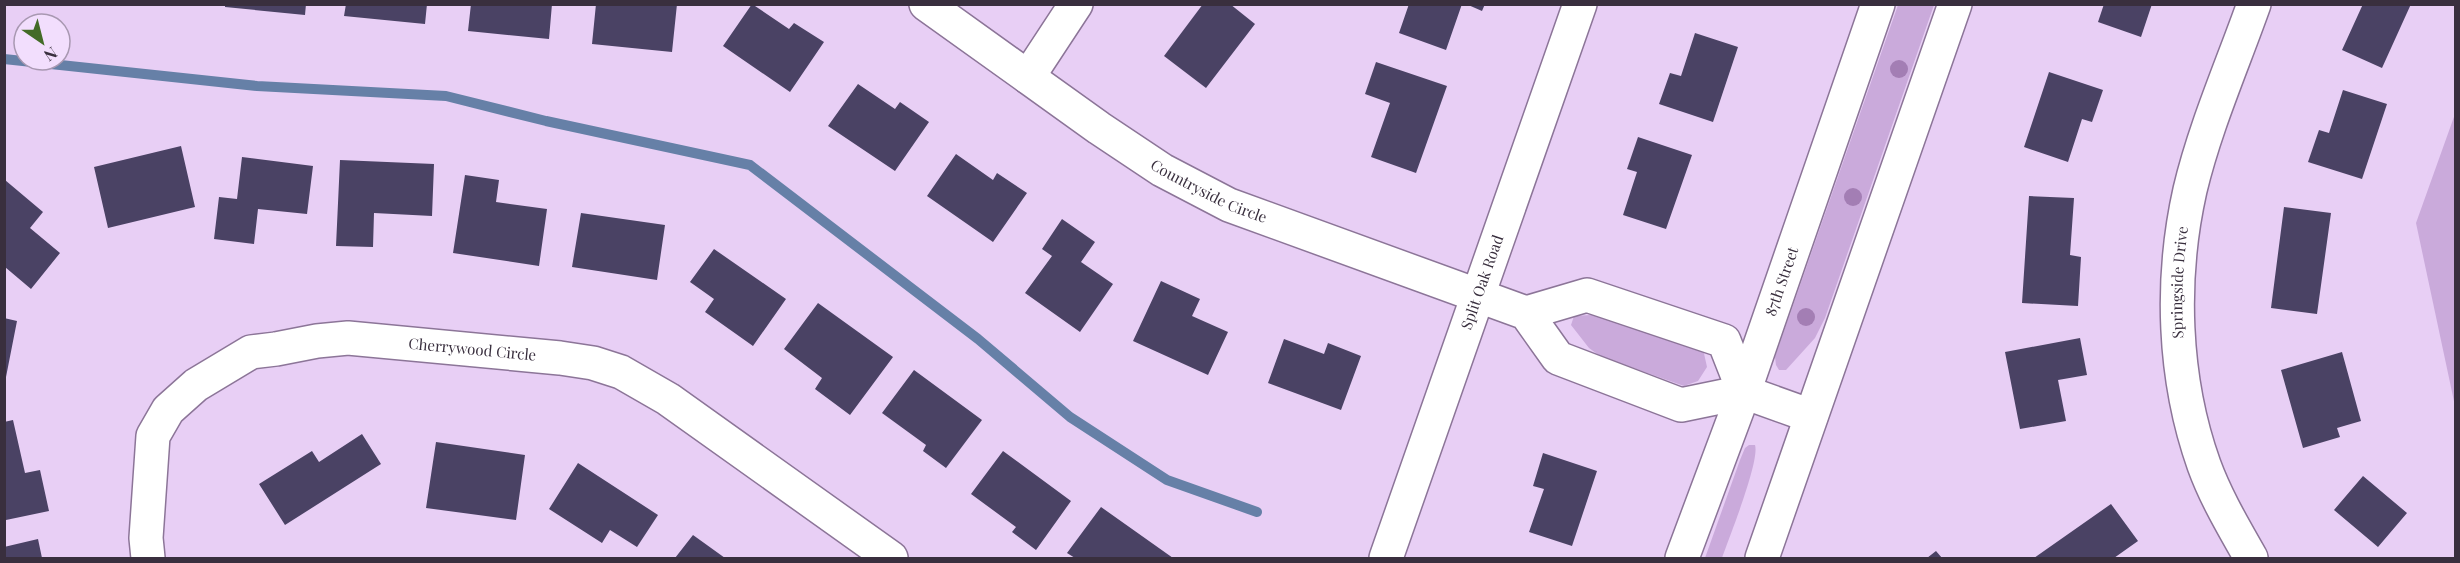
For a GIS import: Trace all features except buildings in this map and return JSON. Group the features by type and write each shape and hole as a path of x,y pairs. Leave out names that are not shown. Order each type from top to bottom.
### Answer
{"street":[{"name":"Countryside Circle","path":"926,4 1099,128 1162,170 1229,206 1526,313"},
{"path":"1028,77 1076,4"},
{"name":"Split Oak Road","path":"1386,558 1580,4"},
{"name":"87th Street","path":"1682,558 1744,392 1878,4"},
{"path":"1762,558 1955,4"},
{"name":"Springside Drive","path":"2251,558 2222,507 2196,440 2184,389 2177,315 2179,260 2191,189 2204,142 2254,4"},
{"path":"1744,392 1724,341 1587,295 1526,313 1558,357 1681,405 1744,392 1811,416"},
{"name":"Cherrywood Circle","path":"148,558 146,537 153,436 168,410 196,385 250,352 348,338 560,358 593,363 621,372 668,399 891,558"}],"shaded area":[{"path":"1898,5 1934,5 1825,318 1815,338 1786,370 1779,370 1775,357"},
{"path":"2455,114 2455,406 2416,223"},
{"path":"1606,314 1703,349 1707,367 1698,381 1684,386 1600,356 1589,348 1571,325 1574,316"},
{"path":"1755,445 1753,467 1722,558 1705,558 1740,460 1745,448"}],"waterway":[{"path":"4,59 257,86 446,96 546,121 750,165 978,339 1070,417 1167,480 1257,512"}]}
